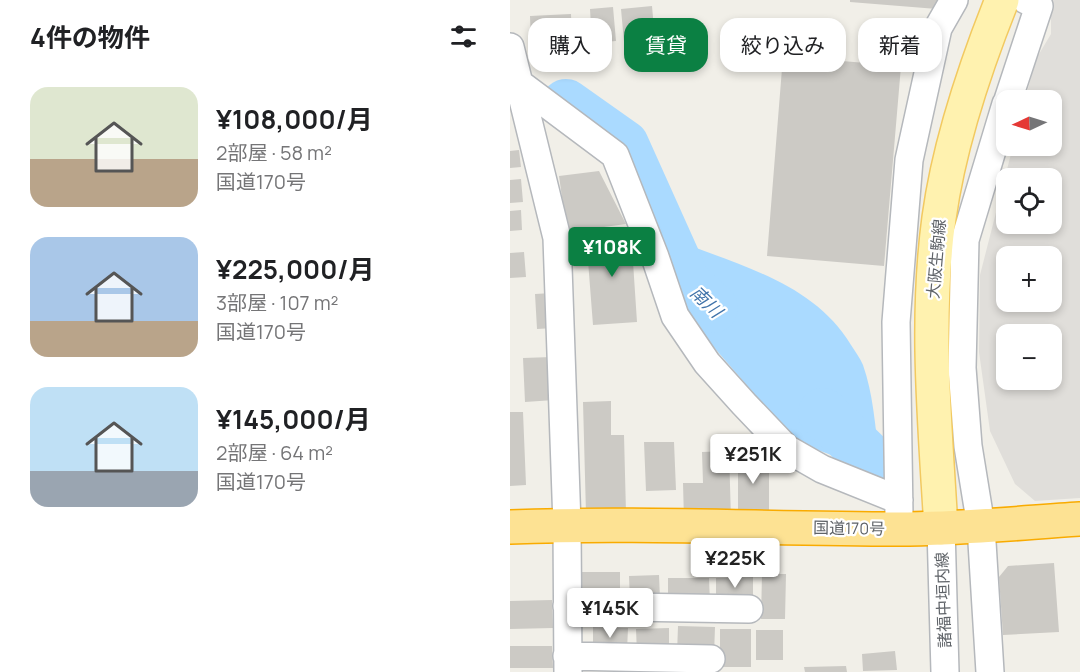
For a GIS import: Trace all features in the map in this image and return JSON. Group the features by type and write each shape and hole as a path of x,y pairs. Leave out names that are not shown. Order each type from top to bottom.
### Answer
{"highway":[{"name":"国道170号","path":"510,527 899,514 941,528 1080,519"}],"main road":[{"name":"大阪生駒線","path":"941,528 932,374 932,292 939,218 956,139 980,57 1002,0"}],"street":[{"path":"899,514 896,322 909,160 938,28 954,0"},
{"path":"1011,90 1039,6 1026,0"},
{"path":"514,67 615,155 655,257 675,316 707,363 787,449 899,514"},
{"path":"514,67 556,238 567,525 567,664 711,659"},
{"path":"990,672 981,526 968,446 962,368 965,240 996,138"},
{"name":"諸福中垣内線","path":"941,528 945,672"},
{"path":"567,606 748,609"}],"shaded area":[{"path":"1051,0 1080,0 1080,498 1035,501 1015,484 990,431 979,352 980,275 996,212 996,234 1062,234 1062,168 1007,168 1010,156 1062,156 1062,90 1028,90 1036,59 1051,34"}],"water":[{"path":"683,243 777,280 818,307 836,324 863,365 869,387 879,455 865,468 805,445 787,432 705,337 665,261"}],"building":[{"path":"850,0 938,0 937,9 850,2"},
{"path":"652,6 653,18 624,18 624,42 621,9"},
{"path":"613,7 616,41 612,41 612,18 591,18 590,9"},
{"path":"571,14 571,18 530,18 530,16"},
{"path":"846,61 858,62 858,72 900,72 884,266 767,256 782,72 846,72"},
{"path":"519,150 521,167 510,168 510,151"},
{"path":"599,171 626,224 567,232 559,176"},
{"path":"521,179 523,202 510,203 510,180"},
{"path":"521,210 522,230 510,231 510,211"},
{"path":"631,232 637,322 593,325 586,235"},
{"path":"524,252 526,277 510,278 510,253"},
{"path":"552,293 554,328 537,329 535,294"},
{"path":"552,357 554,400 525,402 523,358"},
{"path":"611,401 611,435 624,435 626,513 586,514 583,402"},
{"path":"510,412 523,412 526,485 510,486"},
{"path":"644,442 674,442 676,490 646,491"},
{"path":"729,451 731,519 684,520 683,483 703,483 702,452"},
{"path":"738,452 769,452 769,518 738,518"},
{"path":"1054,563 1059,632 1003,635 999,577 1008,566"},
{"path":"582,572 620,572 620,600 582,600"},
{"path":"762,574 786,574 785,619 761,619"},
{"path":"659,575 660,599 630,600 629,576"},
{"path":"753,577 753,600 716,601 716,578"},
{"path":"668,578 709,578 710,603 668,604"},
{"path":"552,600 553,628 510,629 510,601"},
{"path":"678,626 715,627 714,655 677,654"},
{"path":"593,627 628,628 627,651 593,650"},
{"path":"669,628 669,654 637,654 636,629"},
{"path":"720,629 751,629 751,667 720,667"},
{"path":"756,630 783,630 783,660 756,660"},
{"path":"510,646 552,646 553,668 510,668"},
{"path":"895,651 897,670 863,671 862,654"},
{"path":"846,666 847,672 805,672 804,667"}],"waterway":[{"name":"南川","path":"566,104 624,145 686,283 713,308"},
{"name":"南川","path":"823,413 888,476"}]}
